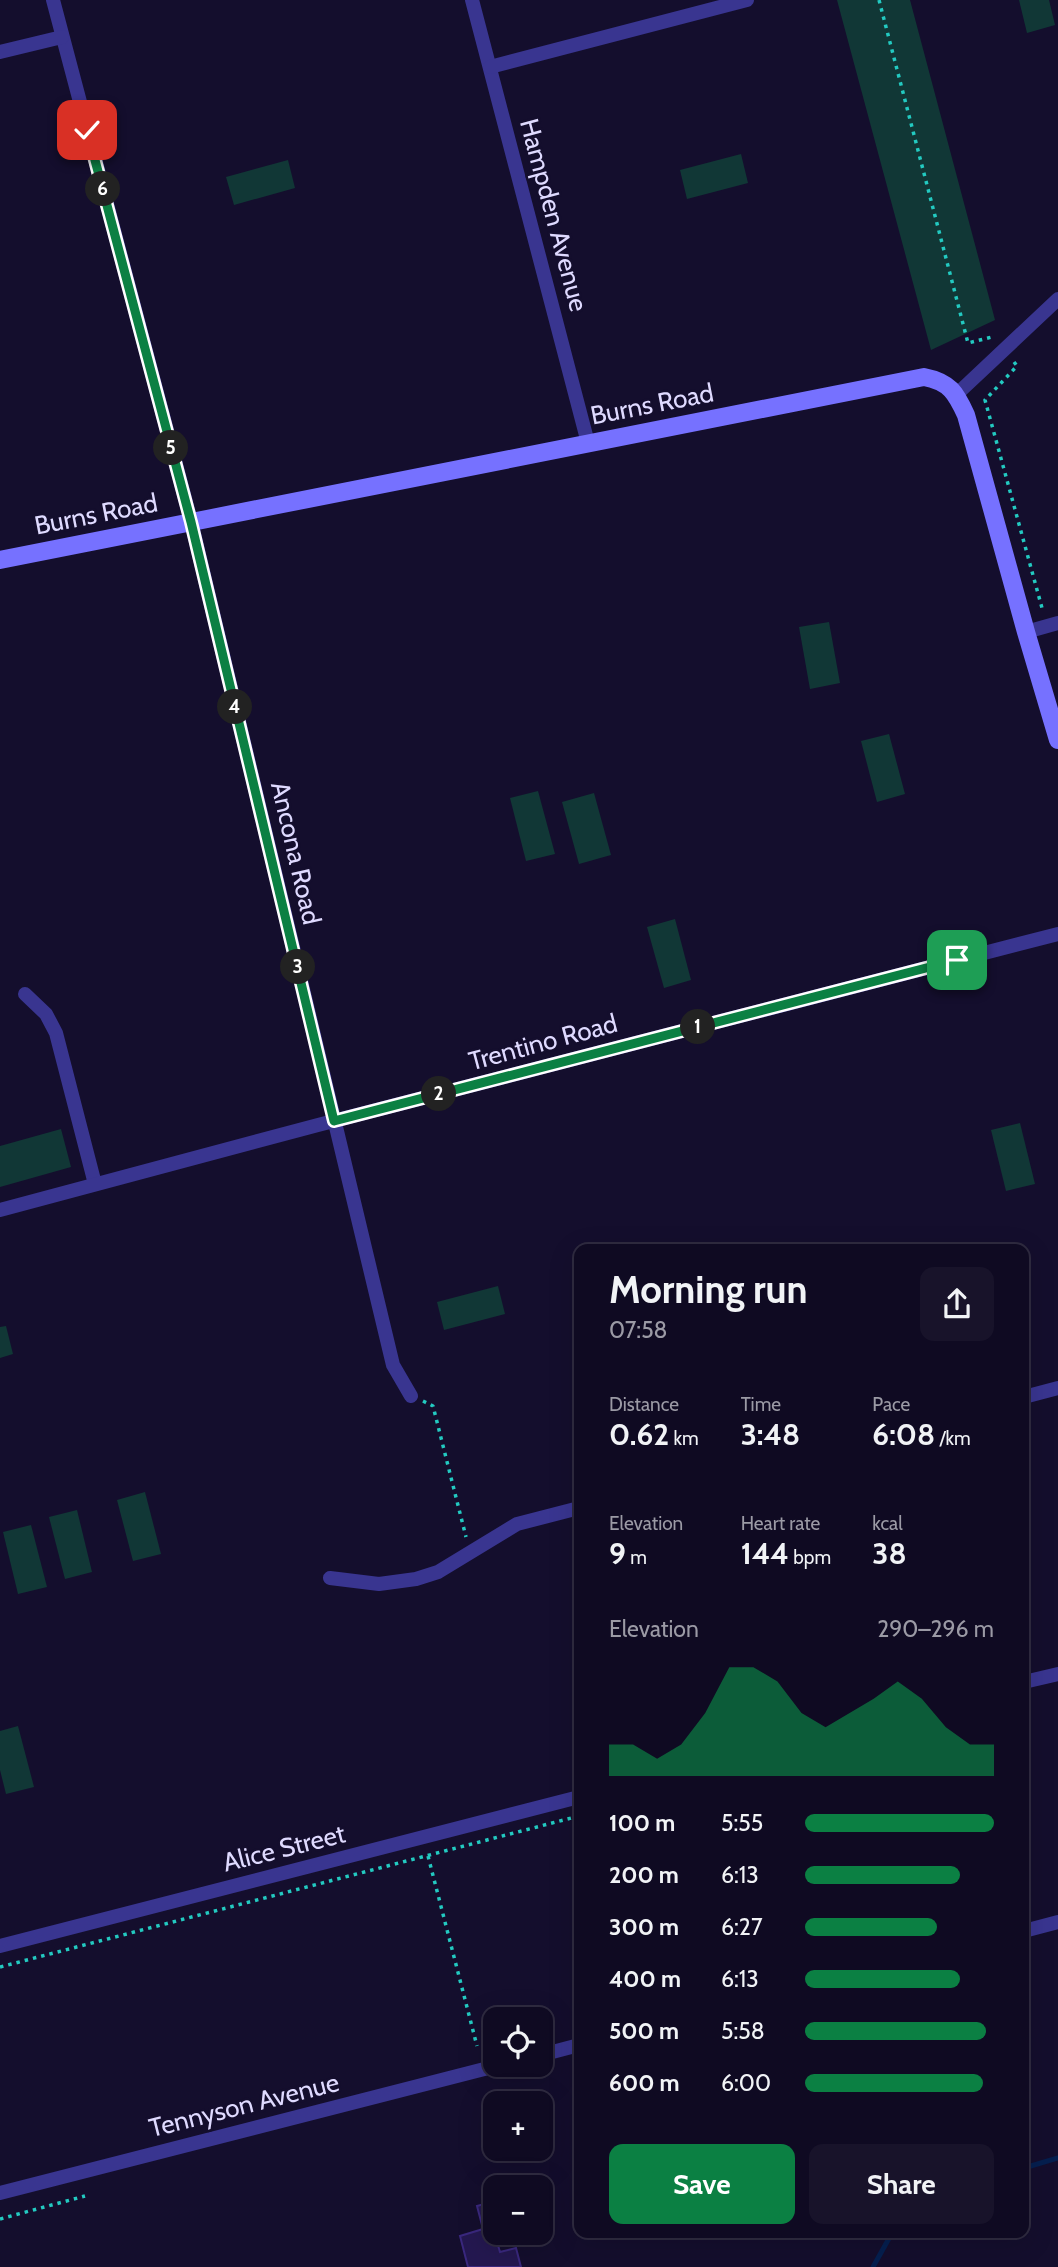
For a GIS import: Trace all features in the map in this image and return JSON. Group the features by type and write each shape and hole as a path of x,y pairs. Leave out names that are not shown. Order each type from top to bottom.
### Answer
{"main road":[{"name":"Burns Road","path":"0,560 924,377 937,380 957,394"},
{"path":"957,394 966,415 1058,740"}],"street":[{"name":"Ancona Road","path":"52,0 191,522 393,1365 411,1396"},
{"name":"Hampden Avenue","path":"472,0 588,443"},
{"path":"490,67 747,0"},
{"path":"0,52 62,37"},
{"path":"957,394 1058,299"},
{"path":"1026,632 1057,624"},
{"name":"Trentino Road","path":"0,1210 1058,934"},
{"path":"25,994 46,1014 57,1033 95,1184"},
{"path":"1029,1396 1058,1388"},
{"path":"330,1578 379,1584 438,1572 517,1524 574,1509"},
{"path":"1029,1681 1058,1674"},
{"name":"Alice Street","path":"0,1946 574,1798"},
{"path":"1029,1930 1058,1922"},
{"path":"553,2052 574,2046"},
{"name":"Tennyson Avenue","path":"0,2193 483,2069"}],"path":[{"path":"879,0 968,343 992,337"},
{"path":"1014,362 1017,366 985,400 1042,608 1052,613 1057,624"},
{"path":"411,1396 433,1406 470,1554"},
{"path":"0,1967 574,1817"},
{"path":"428,1856 477,2046"},
{"path":"0,2219 85,2196"}],"green space":[{"path":"837,0 910,0 995,320 931,350"},
{"path":"1019,0 1049,0 1055,25 1027,33"},
{"path":"741,154 748,183 687,199 680,170"},
{"path":"288,160 295,188 234,205 226,177"},
{"path":"829,622 840,683 810,689 799,627"},
{"path":"889,734 905,794 877,802 861,741"},
{"path":"538,791 555,854 526,861 510,798"},
{"path":"594,793 611,855 579,864 562,802"},
{"path":"675,919 691,980 664,988 647,927"},
{"path":"1020,1123 1035,1184 1006,1191 991,1130"},
{"path":"61,1129 71,1167 0,1187 0,1146"},
{"path":"498,1286 505,1314 444,1330 437,1302"},
{"path":"6,1326 13,1354 0,1358 0,1327"},
{"path":"145,1492 161,1554 133,1561 117,1500"},
{"path":"77,1510 92,1572 65,1579 49,1517"},
{"path":"31,1525 47,1587 18,1594 3,1532"},
{"path":"18,1726 34,1787 6,1794 0,1770 0,1731"}],"building":[{"path":"483,2204 483,2229 477,2206"},
{"path":"483,2229 483,2245 498,2245 500,2252 516,2248 521,2267 468,2267 460,2236"}],"waterway":[{"path":"1029,2167 1058,2158"},
{"path":"873,2267 889,2238"}],"route":[{"path":"87,130 191,522 334,1121 957,960"}]}
